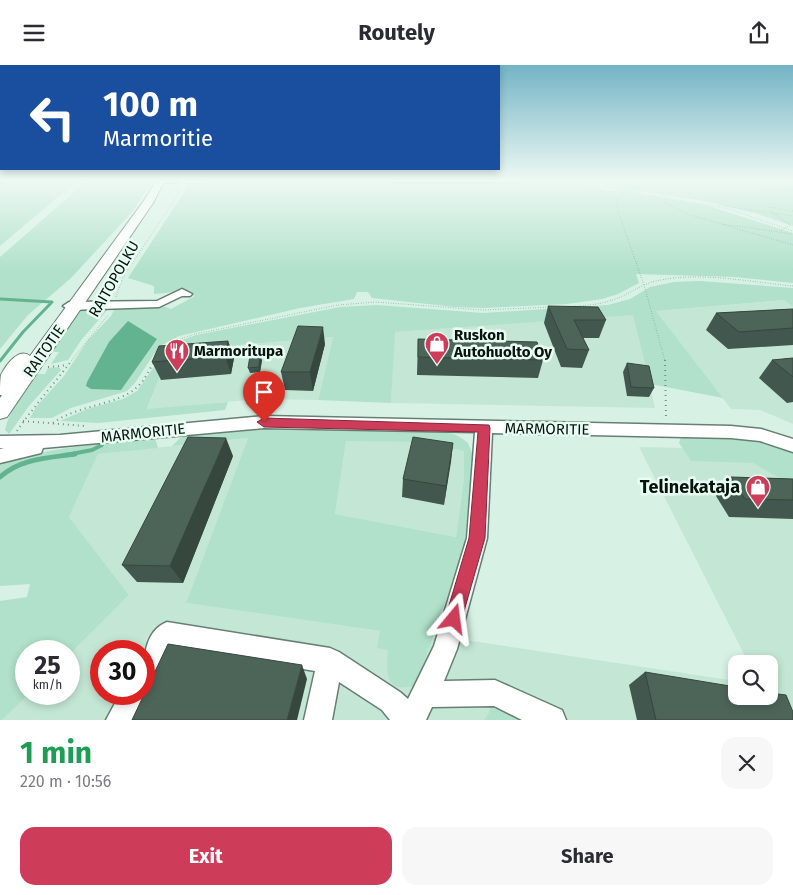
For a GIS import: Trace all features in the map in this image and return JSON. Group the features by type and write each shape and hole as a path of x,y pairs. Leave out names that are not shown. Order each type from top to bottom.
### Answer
{"main road":[{"name":"RAITOTIE","path":"0,389 47,327 71,306 86,289 143,211"},
{"name":"RAITOTIE","path":"0,412 71,306"}],"street":[{"path":"71,306 159,304 182,292 186,294"},
{"name":"MARMORITIE","path":"5,442 60,441 264,422 731,432 761,435 793,446"},
{"path":"412,720 445,649 477,538 484,428"},
{"name":"MARMORITIE","path":"0,456 60,441"},
{"path":"155,655 166,634 330,661 391,701 408,720"},
{"path":"318,720 330,661"},
{"path":"424,694 495,693 552,720"},
{"path":"120,720 128,705"}],"path":[{"name":"RAITOPOLKU","path":"5,442 108,315 123,277 167,211"},
{"path":"618,211 644,285 665,361 666,418"},
{"path":"681,211 793,245"},
{"path":"731,211 793,231"},
{"path":"761,211 793,216"},
{"path":"772,212 790,225 779,231"},
{"path":"717,223 793,234"},
{"path":"164,350 178,340 195,334 338,305 376,302 483,310 577,306 619,298 644,285 659,280 698,279 793,286"},
{"path":"53,423 64,415 124,396 137,388 155,361"},
{"path":"45,367 68,365"}],"shaded area":[{"path":"0,211 42,211 0,246"},
{"path":"53,211 133,211 71,278 28,315 0,349 0,257"},
{"path":"172,211 723,211 793,233 793,283 735,277 636,274 639,283 618,294 602,299 567,304 483,308 455,307 372,298 368,292 357,292 354,299 300,308 179,336 162,345 135,383 127,391 71,408 52,418 30,418 36,407 64,376 88,340 111,316 116,306 160,305 171,309 195,296 185,292 154,294 154,286 128,278"},
{"path":"744,211 793,211 793,226"},
{"path":"700,281 793,288 793,307 784,300 656,311 723,398 650,384 633,315 395,332 391,403 318,400 333,337 170,351 147,409 228,402 225,410 98,423 60,421 87,409 123,399 137,391 163,354 174,343 196,335 340,307 377,305 483,313 608,305 630,299 650,287 674,282"},
{"path":"784,300 793,307 793,424 760,410 731,409 656,311"},
{"path":"83,308 109,308 82,339 68,360 51,364 59,352 53,352 56,343 79,310"},
{"path":"634,314 655,408 391,403 394,332"},
{"path":"128,321 157,339 121,390 91,389 86,386 87,382 109,342"},
{"path":"333,337 318,400 257,399 147,410 170,351"},
{"path":"59,367 61,370 29,406 9,434 5,430 21,393 38,374 45,374 48,368"},
{"path":"261,428 436,431 454,434 468,443 474,458 464,549 416,685 398,687 390,680 387,667 388,650 377,648 380,631 186,603 248,438 172,446 183,435","holes":["346,441 416,442 464,451 464,479 456,537 335,514"]},
{"path":"681,437 753,441 793,453 793,486 753,463 691,461 679,443"},
{"path":"155,438 158,448 98,454 69,517 129,595 80,644 80,640 15,640 15,705 18,705 0,720 0,601 27,597 30,584 0,586 0,463 58,449"},
{"path":"248,438 186,603 422,637 479,642 728,680 728,705 778,705 778,655 744,655 639,447 735,449 793,477 793,720 2,720 18,705 80,705 80,644 129,595 69,517 98,454"},
{"path":"346,440 416,442 464,451 464,479 456,537 335,514"},
{"path":"491,704 528,720 484,720 489,713"}],"building":[{"path":"548,306 598,307 606,320 574,320 589,350 567,349"},
{"path":"793,309 793,328 739,332 716,313"},
{"path":"298,326 323,327 310,372 281,372"},
{"path":"418,339 537,342 543,360 418,357"},
{"path":"228,341 225,356 152,362 159,346"},
{"path":"260,355 259,367 248,368 250,356"},
{"path":"793,358 793,377 772,360"},
{"path":"627,363 649,366 654,388 631,387"},
{"path":"188,437 226,438 170,566 122,565"},
{"path":"413,437 453,443 446,486 403,479"},
{"path":"731,477 793,479 793,500 745,499"},
{"path":"168,644 302,665 287,720 132,720 139,705 155,705 155,671"},
{"path":"645,672 728,686 728,705 778,705 778,694 786,695 793,712 793,720 656,720"}],"waterway":[{"path":"0,299 52,302 23,332 0,361"},
{"path":"66,455 92,450 102,445"},
{"path":"0,477 26,462 75,454"}],"place":[{"name":"Ruskon Autohuolto Oy","path":"437,365"},
{"name":"Marmoritupa","path":"177,372"},
{"name":"Telinekataja","path":"758,508"}],"route":[{"path":"264,422 484,428 477,538 454,619"}]}
